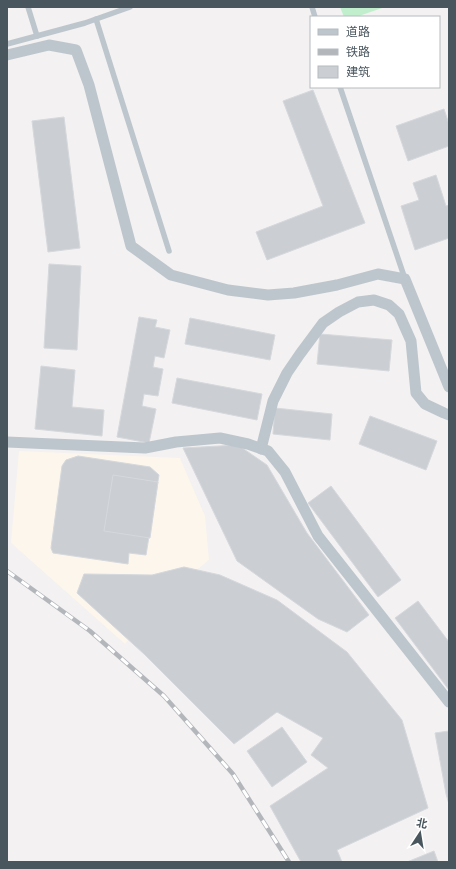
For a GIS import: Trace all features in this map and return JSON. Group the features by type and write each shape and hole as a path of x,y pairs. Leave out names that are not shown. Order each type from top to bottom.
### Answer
{"street":[{"path":"7,55 49,44 76,50 89,85 131,246 171,275 228,290 268,295 294,293 378,274 405,279 449,387"},
{"path":"261,449 274,401 287,373 323,323 339,312 358,302 374,300 388,305 399,314 411,341 416,393 425,404 449,415"},
{"path":"7,442 145,448 176,442 220,438 248,444 268,451 285,472 318,536 449,702"}],"lane":[{"path":"28,7 37,36"},
{"path":"7,44 85,23 130,7"},
{"path":"96,19 169,251"},
{"path":"340,88 405,279"}],"shaded area":[{"path":"19,451 180,458 205,516 209,560 172,590 125,644 11,543"}],"green space":[{"path":"340,7 382,7 359,16 344,16"}],"building":[{"path":"313,90 365,223 267,260 256,232 323,206 283,101"},
{"path":"444,109 449,124 449,146 408,161 396,126"},
{"path":"64,117 80,248 48,252 32,121"},
{"path":"436,175 446,206 449,205 449,238 415,250 401,206 419,200 413,183"},
{"path":"49,264 81,266 77,350 44,348"},
{"path":"139,317 157,320 155,327 170,330 164,358 155,356 153,367 163,369 158,396 144,394 142,406 156,409 149,443 117,437"},
{"path":"190,318 275,335 270,360 185,344"},
{"path":"320,334 392,340 389,371 317,364"},
{"path":"41,366 75,370 72,407 104,410 102,436 35,429"},
{"path":"177,378 262,394 257,420 172,403"},
{"path":"275,408 332,414 330,440 273,434"},
{"path":"370,416 437,441 426,470 359,444"},
{"path":"238,445 267,465 307,533 369,615 347,632 318,619 237,561 183,448"},
{"path":"78,456 150,467 159,475 146,555 129,553 128,564 53,553 51,548 62,466 66,460"},
{"path":"113,475 158,482 150,538 104,531"},
{"path":"331,486 401,580 378,597 308,503"},
{"path":"184,567 220,575 277,600 347,652 402,720 428,808 337,850 342,862 301,862 270,806 328,768 311,755 323,738 277,712 234,744 144,654 77,593 84,574 152,575"},
{"path":"418,601 449,642 449,690 395,618"},
{"path":"282,727 307,762 272,787 247,751"},
{"path":"449,731 449,804 435,733"},
{"path":"434,851 438,862 407,862"}],"railway":[{"path":"7,571 90,631 164,696 233,774 289,862"}]}
